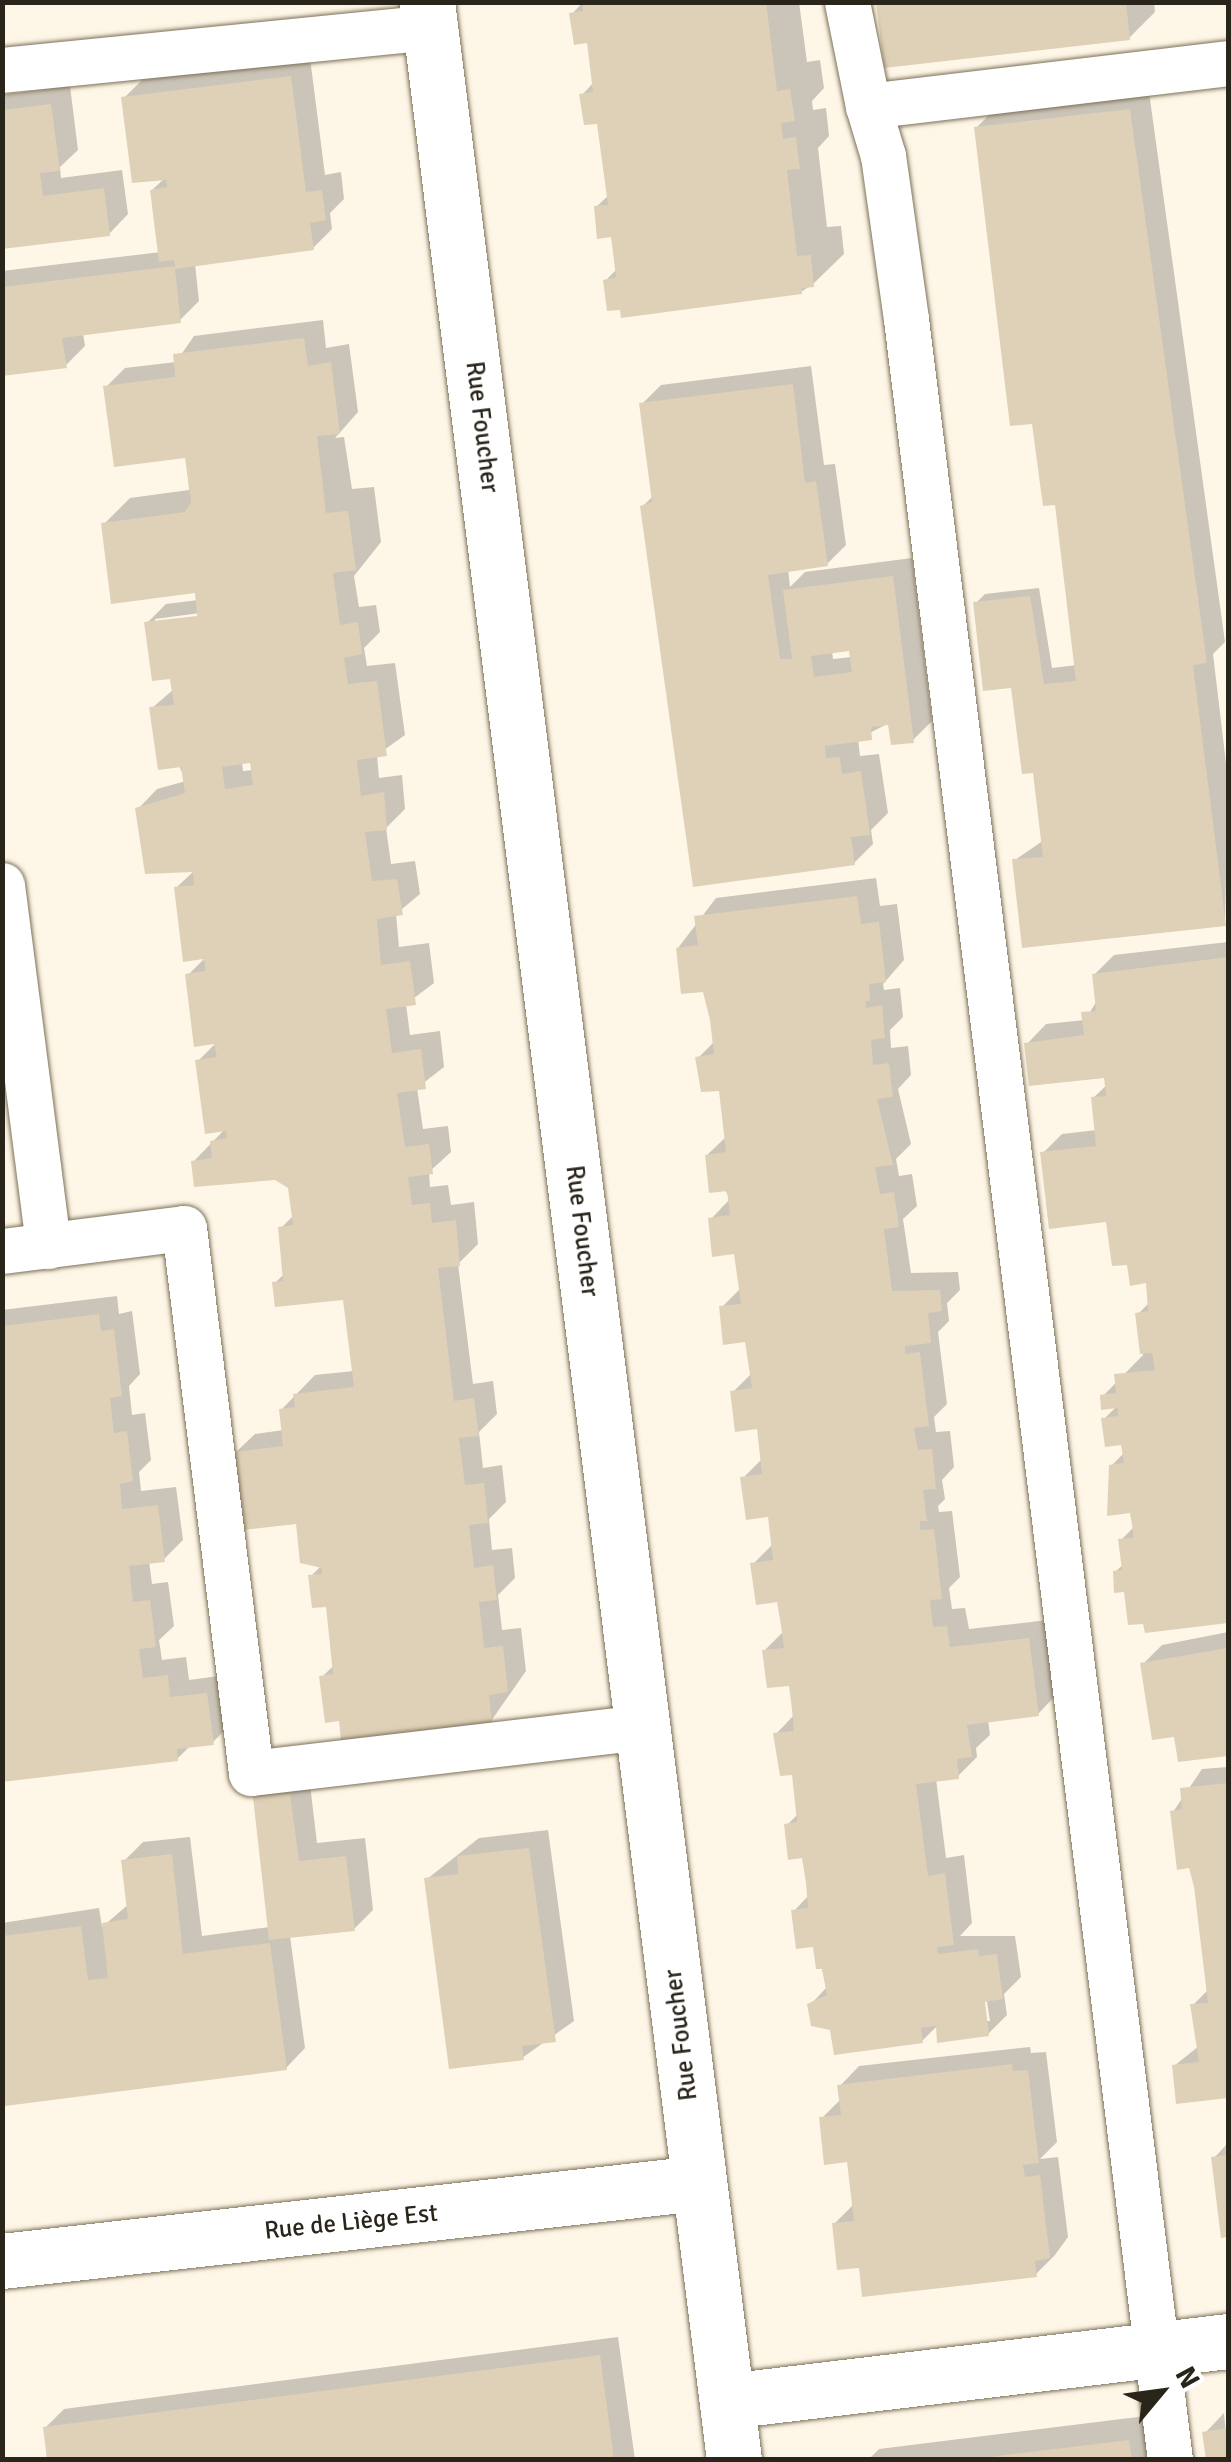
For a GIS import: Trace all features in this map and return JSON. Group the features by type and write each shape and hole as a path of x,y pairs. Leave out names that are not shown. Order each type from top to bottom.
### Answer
{"street":[{"name":"Rue Foucher","path":"429,15 734,2460"},
{"name":"Rue de Liège Est","path":"2,2261 699,2183"},
{"path":"727,2401 1228,2341"}],"lane":[{"path":"847,2 868,106 884,156 906,319 1170,2460"},
{"path":"2,70 429,15"},
{"path":"868,106 1228,63"},
{"path":"2,886 48,1246"},
{"path":"2,1251 184,1228 251,1773 644,1728"}],"building":[{"path":"582,2 766,2 777,91 790,89 795,121 781,123 783,139 796,137 800,169 787,170 797,256 811,255 814,287 802,288 802,294 621,318 620,310 607,311 603,280 616,277 611,237 597,239 594,206 608,205 597,124 584,125 579,94 593,92 587,43 574,45 569,13 583,11"},
{"path":"876,2 1126,2 1130,40 884,68"},
{"path":"291,76 306,192 322,190 326,220 310,223 314,250 175,269 181,323 62,338 67,368 2,376 2,287 175,266 174,260 159,262 150,190 167,187 166,180 132,183 121,97"},
{"path":"51,104 60,171 40,173 43,196 104,188 110,236 2,249 2,110"},
{"path":"1130,109 1207,663 1193,665 1226,926 1022,948 1012,859 1043,857 1033,773 1022,774 1011,688 983,691 973,602 1030,596 1044,684 1076,681 1055,505 1043,506 1032,424 1010,426 974,127"},
{"path":"304,338 308,366 331,362 340,434 317,436 326,513 348,511 356,570 333,573 340,625 358,622 362,654 344,658 348,684 377,681 387,756 357,760 361,796 384,792 387,830 365,832 372,881 397,879 403,915 377,919 381,965 410,961 416,1005 386,1009 392,1053 421,1049 426,1089 397,1093 405,1147 429,1144 433,1174 408,1177 412,1205 430,1203 432,1223 456,1220 460,1266 438,1268 454,1401 474,1398 479,1436 459,1438 465,1485 484,1483 488,1523 469,1525 474,1568 493,1565 497,1600 479,1602 484,1648 503,1646 508,1692 489,1695 492,1723 341,1740 339,1721 325,1723 319,1676 333,1674 326,1607 312,1608 308,1575 322,1574 322,1568 300,1563 296,1524 243,1530 233,1452 283,1446 279,1409 295,1407 293,1394 354,1387 343,1300 275,1307 272,1282 283,1281 278,1227 293,1225 288,1188 275,1180 194,1187 191,1161 212,1158 210,1141 227,1138 226,1131 205,1134 195,1060 217,1057 214,1044 194,1047 185,974 205,971 205,964 203,959 183,962 174,887 194,885 193,872 145,874 135,808 185,793 181,767 158,770 149,707 174,705 170,679 152,681 144,622 197,616 195,593 111,604 101,523 185,512 191,502 185,458 114,467 103,386 175,377 173,354","holes":["250,763 253,785 225,789 222,767"]},
{"path":"793,384 805,483 816,481 828,566 768,575 780,659 792,659 783,590 893,576 914,743 891,745 888,725 871,727 872,740 825,746 826,758 840,757 842,774 861,771 870,835 851,837 855,865 693,887 640,506 652,502 639,403","holes":["849,651 852,672 814,677 811,656"]},
{"path":"857,896 861,924 879,922 886,982 869,984 870,1001 865,1001 866,1008 882,1005 885,1038 871,1040 873,1065 889,1063 893,1097 877,1099 893,1165 875,1167 880,1194 894,1192 899,1227 884,1229 892,1291 940,1290 942,1311 928,1313 931,1343 905,1346 905,1354 920,1352 929,1426 914,1428 918,1450 932,1449 936,1489 923,1490 927,1521 920,1521 920,1530 934,1529 942,1599 930,1600 933,1627 947,1626 950,1647 1029,1638 1039,1716 967,1725 972,1757 957,1759 959,1779 916,1784 928,1876 945,1873 954,1945 937,1947 938,1954 978,1949 979,1956 997,1954 1003,1999 985,2002 989,2036 937,2043 936,2026 921,2028 923,2043 834,2055 830,2030 811,2026 807,2004 827,1995 822,1969 816,1969 813,1947 796,1949 791,1910 808,1908 806,1883 802,1858 788,1860 784,1824 797,1822 792,1775 780,1776 773,1733 794,1731 792,1709 789,1686 767,1688 762,1650 784,1648 781,1625 777,1602 756,1605 750,1563 773,1560 768,1517 746,1520 740,1477 762,1474 757,1429 735,1432 730,1391 752,1388 745,1342 723,1345 719,1306 741,1304 734,1254 712,1257 708,1218 730,1215 727,1191 709,1193 705,1155 726,1152 719,1091 701,1092 695,1057 714,1054 710,1020 703,992 681,994 676,948 698,945 694,916"},
{"path":"1228,957 1228,1623 1145,1633 1143,1624 1128,1625 1124,1592 1114,1593 1113,1571 1122,1570 1118,1539 1133,1538 1133,1530 1130,1513 1107,1516 1109,1465 1124,1463 1121,1445 1105,1447 1101,1418 1118,1416 1118,1408 1101,1410 1100,1395 1116,1393 1114,1374 1155,1370 1152,1353 1140,1354 1135,1313 1148,1311 1146,1283 1130,1286 1127,1265 1112,1266 1106,1222 1049,1229 1040,1152 1096,1146 1091,1097 1106,1096 1104,1078 1029,1086 1024,1043 1084,1035 1081,1012 1096,1011 1092,974"},
{"path":"99,1314 101,1331 114,1329 122,1396 110,1398 114,1433 127,1431 133,1481 120,1484 122,1509 158,1505 165,1562 129,1566 133,1602 150,1600 156,1647 139,1649 143,1678 168,1675 170,1697 207,1693 214,1745 177,1749 178,1761 2,1782 2,1326"},
{"path":"1228,1648 1228,1756 1178,1762 1174,1737 1152,1740 1140,1663"},
{"path":"1228,1783 1228,2098 1176,2104 1172,2065 1199,2062 1190,2004 1208,2003 1194,1887 1189,1868 1177,1870 1170,1811 1182,1809 1180,1788"},
{"path":"290,1794 299,1861 346,1856 355,1931 269,1940 253,1797"},
{"path":"529,1848 556,2042 522,2046 524,2060 449,2069 424,1878 458,1874 457,1856"},
{"path":"172,1854 183,1954 270,1943 287,2070 5,2106 2,1936 81,1926 88,1980 108,1978 102,1923 128,1919 121,1860"},
{"path":"1012,2064 1013,2071 1028,2070 1039,2163 1023,2165 1025,2177 1040,2175 1050,2258 1035,2261 1037,2277 862,2297 859,2268 837,2270 832,2223 854,2221 847,2162 824,2165 819,2117 841,2115 837,2085"},
{"path":"1228,2147 1228,2237 1221,2238 1211,2157 1226,2155"},
{"path":"600,2355 614,2460 47,2460 43,2427"},
{"path":"1228,2428 1228,2460 1206,2460 1202,2432"},
{"path":"1129,2440 1132,2460 989,2460 989,2457"}]}
